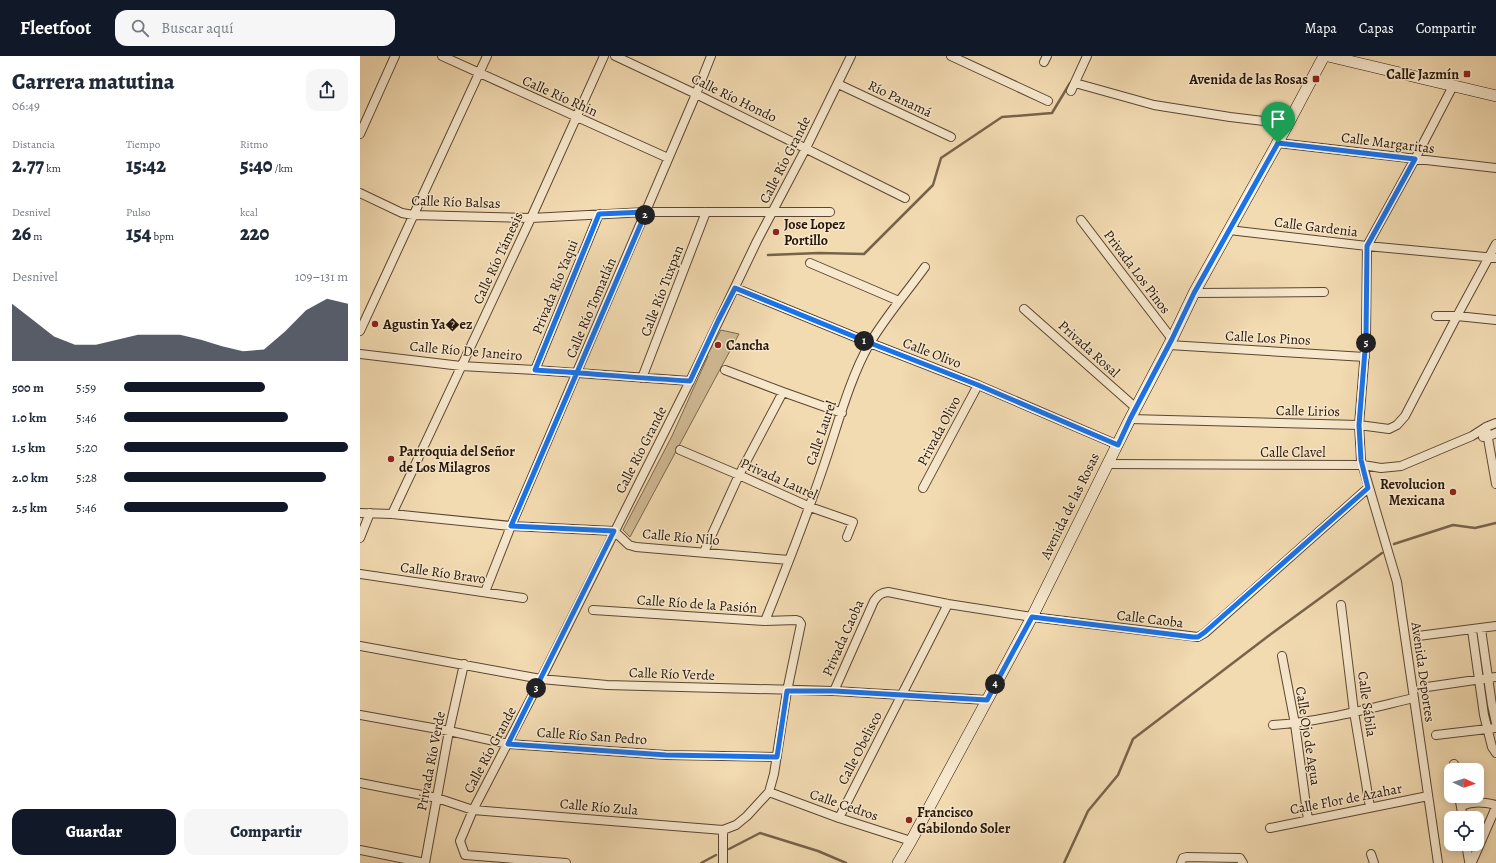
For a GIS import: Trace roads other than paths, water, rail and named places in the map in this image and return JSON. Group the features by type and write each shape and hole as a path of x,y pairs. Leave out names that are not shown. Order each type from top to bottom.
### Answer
{"street":[{"path":"360,134 395,56"},
{"name":"Calle Río Rhin","path":"442,56 668,158"},
{"path":"360,331 487,56"},
{"name":"Calle Río Támesis","path":"392,514 532,218 604,56"},
{"name":"Calle Río Hondo","path":"615,56 696,94 905,198"},
{"name":"Calle Río Tomatlán","path":"485,592 511,526 646,212 711,56"},
{"name":"Calle Río Grande","path":"566,863 465,855 460,841 473,810 508,744 690,381 757,241 806,148 851,56"},
{"path":"951,56 1048,101"},
{"path":"1071,91 1087,56"},
{"name":"Avenida de las Rosas","path":"898,863 1032,617 1130,419 1171,342 1194,293 1278,143 1324,56"},
{"path":"1328,56 1496,96"},
{"path":"1075,83 1154,105 1230,117 1288,124"},
{"name":"Río Panamá","path":"838,84 952,137"},
{"path":"1368,488 1361,460 1359,425 1365,357 1367,246 1453,86"},
{"name":"Calle Margaritas","path":"1278,143 1496,168"},
{"name":"Calle Río Balsas","path":"360,193 402,213 413,215 532,218 646,212 830,212"},
{"name":"Calle Río Tuxpan","path":"642,378 706,212"},
{"name":"Privada Río Yaqui","path":"535,370 599,214"},
{"name":"Privada Los Pinos","path":"1081,220 1171,342"},
{"name":"Calle Gardenia","path":"1229,230 1367,246 1493,257"},
{"name":"Calle Lirios","path":"1130,419 1359,425 1389,429 1397,425 1405,416 1457,316 1493,257 1496,244"},
{"path":"810,263 899,301"},
{"name":"Calle Laurel","path":"765,621 810,507 861,361 870,343 925,267"},
{"name":"Calle Olivo","path":"735,288 978,385 1118,445"},
{"path":"1194,293 1324,292"},
{"name":"Privada Rosal","path":"1024,309 1136,408"},
{"path":"1436,316 1457,316 1496,320"},
{"name":"Calle Los Pinos","path":"1171,342 1365,357"},
{"name":"Calle Río De Janeiro","path":"360,354 461,366 577,372 690,381"},
{"path":"725,370 842,412"},
{"name":"Privada Olivo","path":"923,488 978,385"},
{"path":"704,552 739,475 783,392"},
{"name":"Calle Clavel","path":"1108,464 1363,465 1381,468 1401,466 1472,436 1486,427 1496,423"},
{"path":"1486,427 1496,484"},
{"name":"Calle Clavel","path":"1472,436 1487,437 1496,433"},
{"name":"Privada Laurel","path":"680,450 810,507 853,522 847,537"},
{"name":"Calle Caoba","path":"877,596 881,593 888,592 948,604 1032,617 1198,637 1368,488"},
{"name":"Avenida Deportes","path":"1368,488 1394,569 1438,863"},
{"path":"360,512 511,526 614,531"},
{"path":"360,538 370,513"},
{"name":"Calle Río Nilo","path":"614,531 629,545 636,547 789,560"},
{"name":"Calle Río Bravo","path":"360,574 523,598"},
{"name":"Privada Caoba","path":"834,691 877,596"},
{"name":"Calle Obelisco","path":"839,818 948,604"},
{"name":"Calle Sábila","path":"1341,605 1354,712 1370,807"},
{"name":"Calle Río de la Pasión","path":"593,610 765,621 799,621 802,624 802,628 787,691"},
{"path":"1418,636 1496,626"},
{"path":"1481,628 1492,678 1496,723"},
{"path":"1472,630 1487,729 1492,747 1496,753"},
{"name":"Calle Río Verde","path":"360,646 540,679 607,685 787,691 834,691 987,700"},
{"name":"Calle Ojo de Agua","path":"1282,656 1294,724 1308,820"},
{"name":"Privada Río Verde","path":"425,863 449,731 464,664"},
{"path":"1427,687 1492,678"},
{"path":"723,863 723,830 736,825 747,816 769,792 777,757 787,691"},
{"path":"1272,725 1294,724 1414,698"},
{"name":"Calle Río San Pedro","path":"360,715 449,731 508,744 666,755 777,757"},
{"path":"1436,735 1496,728"},
{"name":"Calle Río Zula","path":"360,783 436,798 473,810 723,830"},
{"name":"Calle Cedros","path":"769,792 839,818 911,841"},
{"name":"Calle Flor de Azahar","path":"1270,828 1428,796"},
{"path":"1461,806 1470,802 1482,802 1496,806 1484,834"},
{"path":"1460,803 1462,811"},
{"path":"360,850 425,863"},
{"path":"1467,851 1469,861 1471,862 1477,851"},
{"path":"1371,854 1374,863"},
{"path":"1182,861 1187,857 1240,858 1243,863"}],"waterway":[{"path":"768,255 819,253 864,254 933,185 941,158 1002,117 1052,113 1070,83"},
{"path":"1394,544 1453,525 1475,528 1496,523"},
{"path":"1064,863 1088,811 1118,775 1133,739 1271,634 1382,553"},
{"path":"729,849 760,833 818,851 846,863"},
{"path":"701,863 716,855"}],"place":[{"name":"Calle Jazmín","path":"1467,74"},
{"name":"Avenida de las Rosas","path":"1316,79"},
{"name":"Jose Lopez Portillo","path":"776,232"},
{"name":"Agustin Ya�ez","path":"375,324"},
{"name":"Cancha","path":"718,345"},
{"name":"Parroquia del Señor de Los Milagros","path":"391,459"},
{"name":"Revolucion Mexicana","path":"1453,492"},
{"name":"Francisco Gabilondo Soler","path":"909,820"}]}
